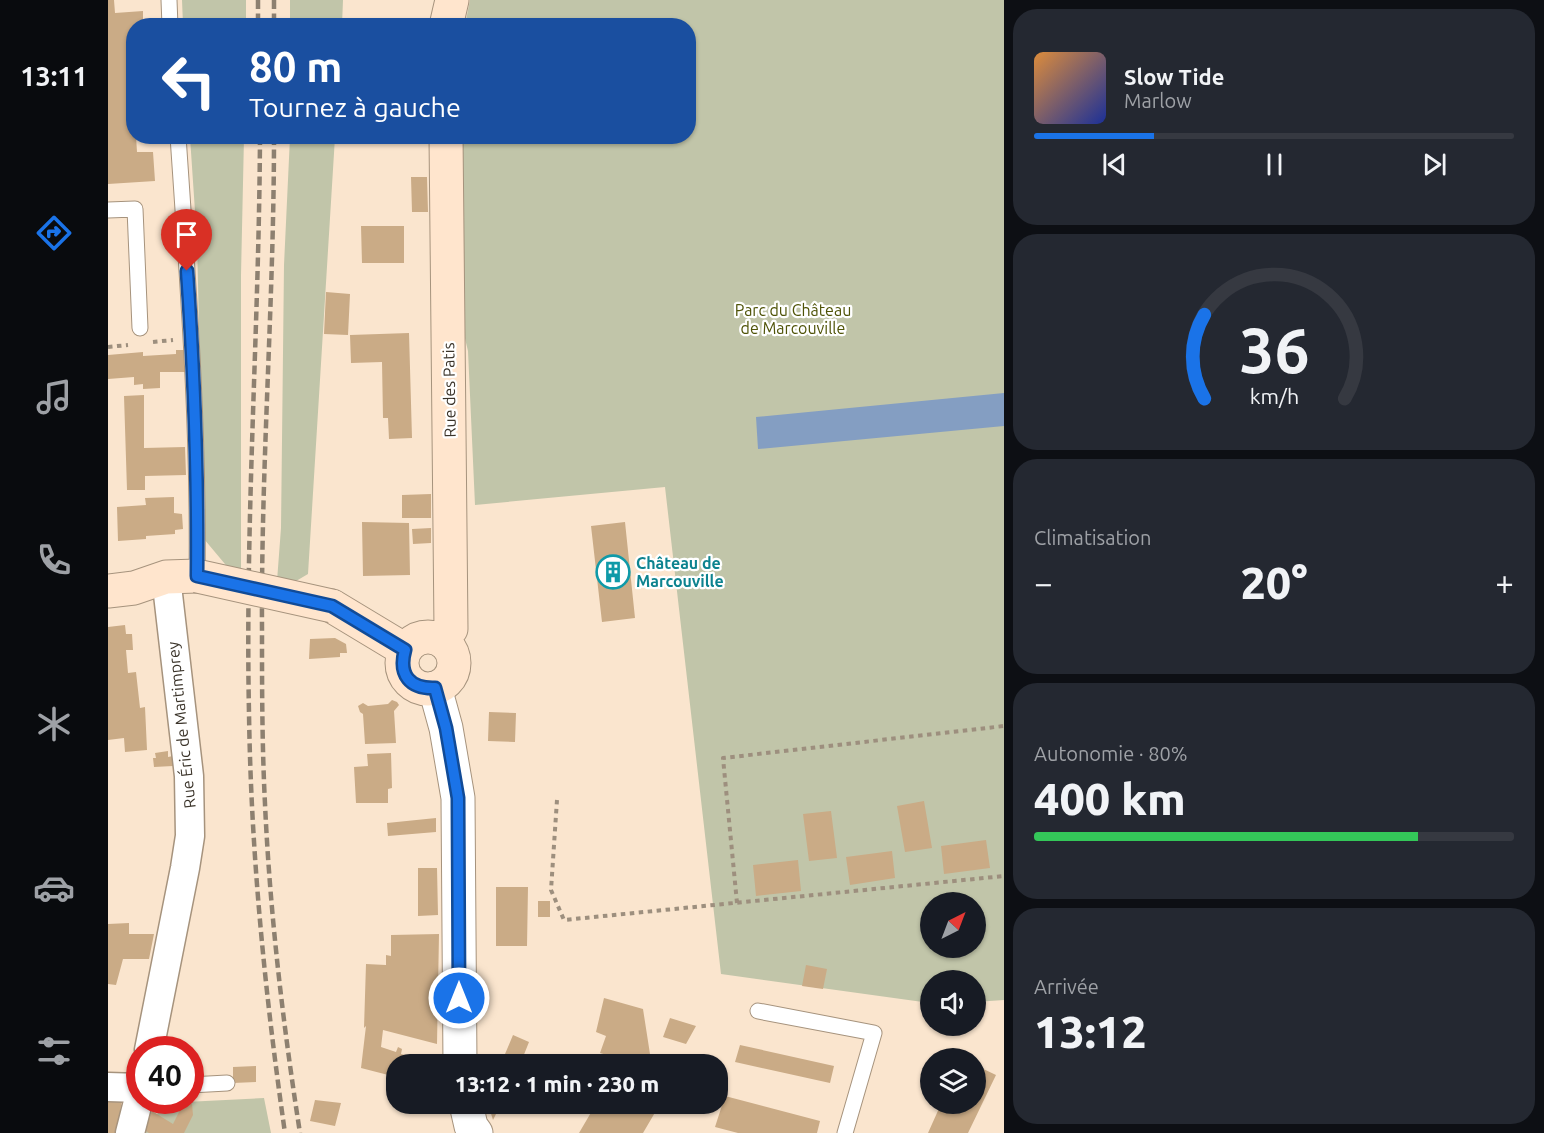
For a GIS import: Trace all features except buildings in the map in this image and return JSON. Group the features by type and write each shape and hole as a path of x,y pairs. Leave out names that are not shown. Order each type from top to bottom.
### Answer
{"main road":[{"path":"448,18 452,0"},
{"name":"Rue des Patis","path":"441,640 451,629 447,144"},
{"path":"108,574 131,571 181,576 332,606 405,650"},
{"path":"108,591 134,588 181,576"},
{"path":"431,637 441,640 453,656 454,666 451,675 435,688 416,685 408,679 403,670 402,660 405,650 421,638 431,637"}],"street":[{"name":"Rue Éric de Martimprey","path":"152,1036 190,836 181,576"},
{"path":"435,688 446,728 458,798 460,1054"},
{"path":"108,1087 126,1088"},
{"path":"130,1133 135,1114"},
{"path":"468,1114 471,1126 476,1133"}],"lane":[{"path":"169,0 170,18"},
{"path":"179,144 192,338 197,501 181,576"},
{"path":"108,210 135,209 140,328"},
{"path":"758,1011 874,1033 845,1133"},
{"path":"204,1084 227,1083"}],"path":[{"path":"737,903 723,758 1004,726"},
{"path":"557,800 551,890 564,920 1004,876"}],"green space":[{"path":"182,0 246,0 246,18 183,18"},
{"path":"290,0 343,0 342,18 290,18"},
{"name":"Parc du Château de Marcouville","path":"470,0 1004,0 1004,1000 986,1001 986,970 920,970 920,1002 721,974 665,487 475,505 468,351 462,326 460,144 696,144 696,18 466,18"},
{"path":"190,144 244,144 241,275 241,573 230,570 204,539 197,241"},
{"path":"290,144 335,144 308,574 291,584 277,581 281,528 284,265"},
{"path":"264,1098 271,1133 144,1133 157,1114 204,1114 204,1101"}],"water":[{"path":"1004,393 1004,426 758,449 756,417"}],"railway":[{"path":"258,0 258,18"},
{"path":"274,0 274,18"},
{"path":"260,144 250,497 248,641 250,766 260,924 285,1133"},
{"path":"274,144 262,566 263,760 274,928 300,1133"}],"place":[{"name":"Château de Marcouville","path":"613,572"}],"route":[{"path":"187,271 192,338 197,576 332,606 405,650 402,660 403,670 408,679 425,688 435,688 446,728 458,798 459,998"}]}
